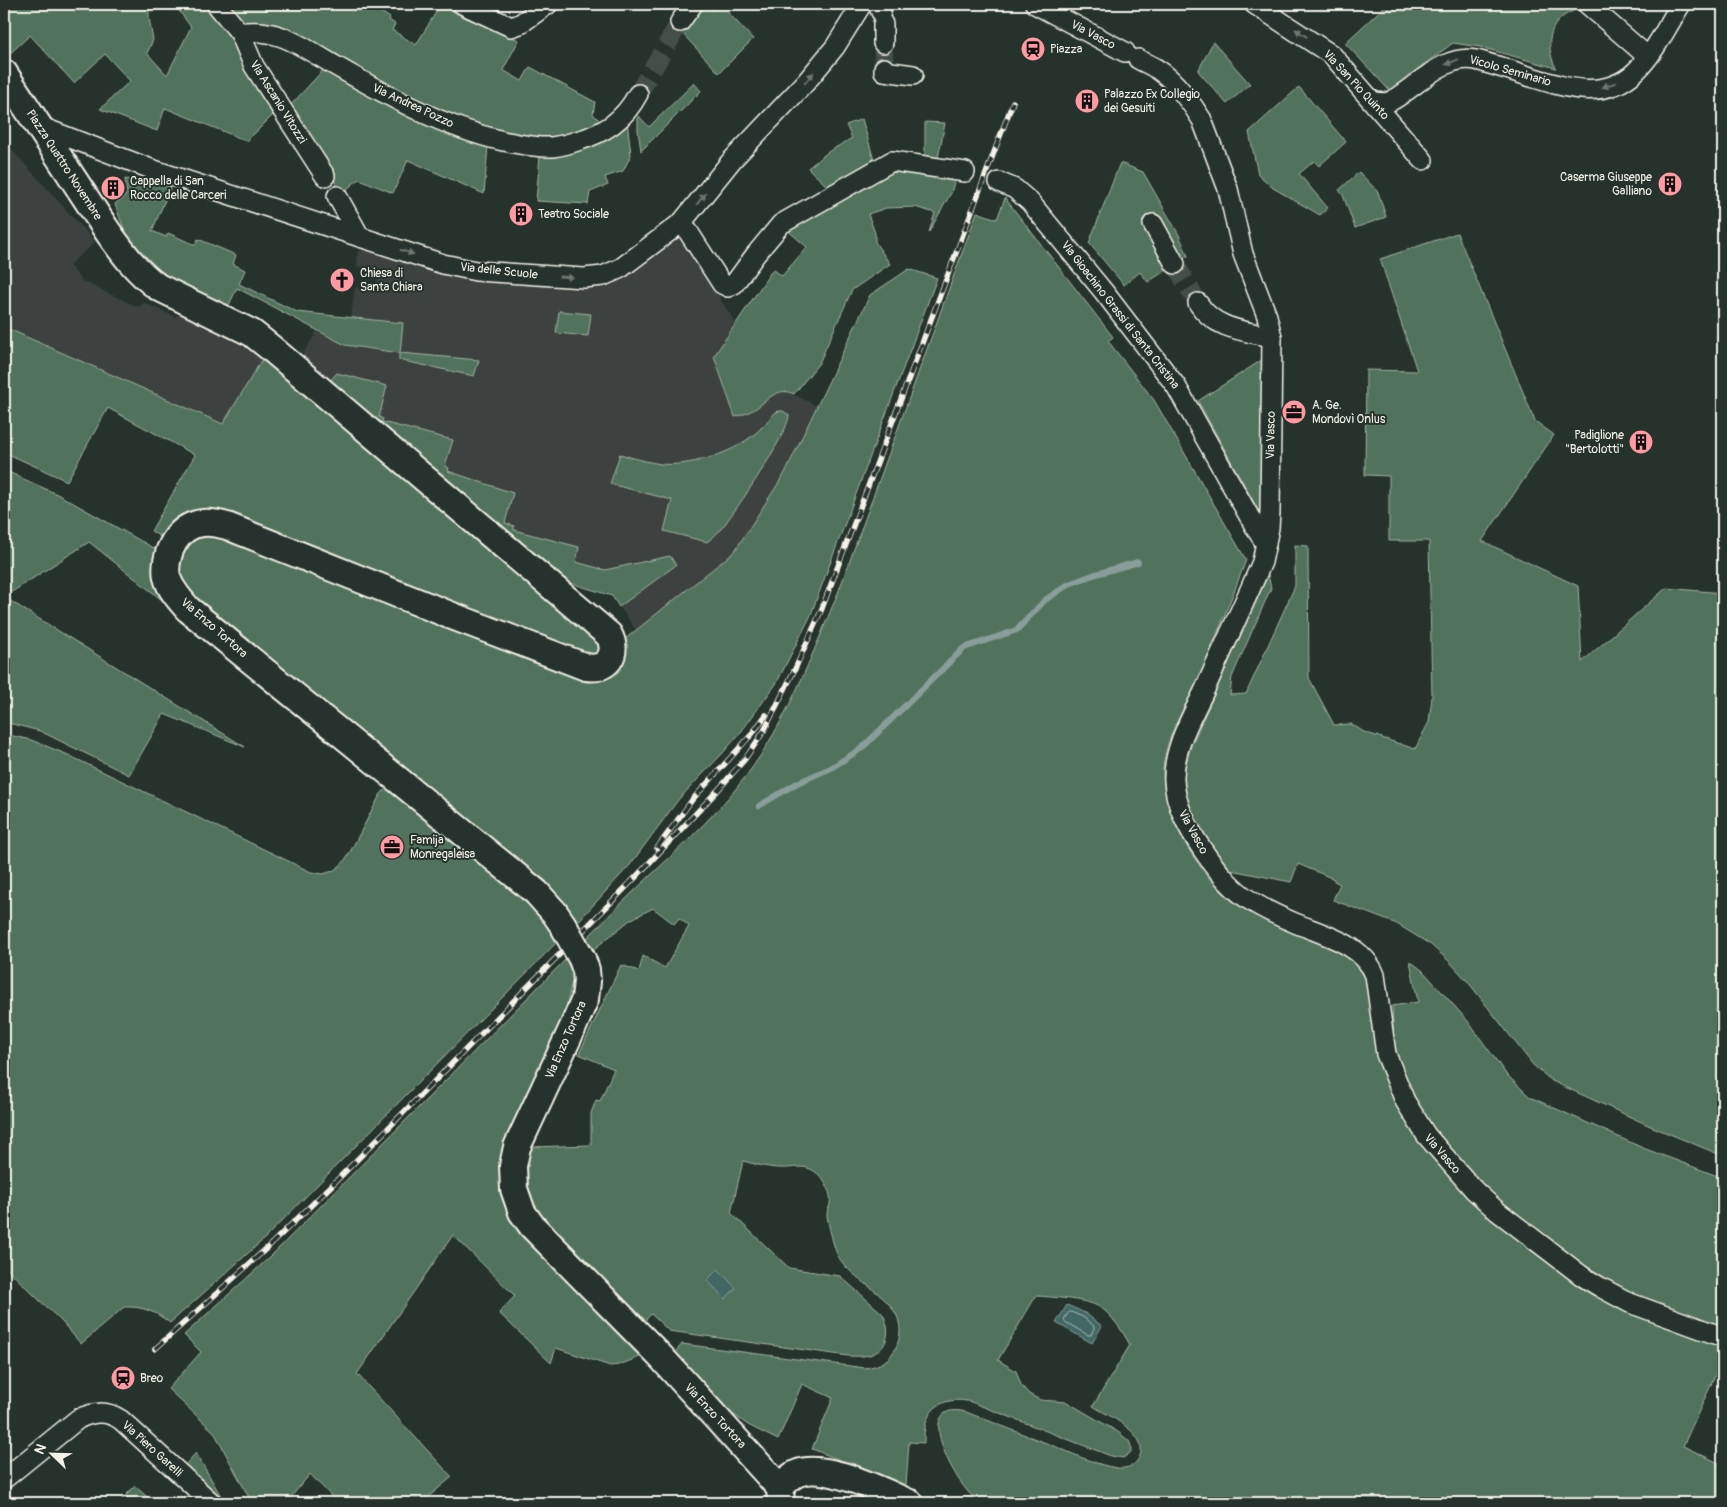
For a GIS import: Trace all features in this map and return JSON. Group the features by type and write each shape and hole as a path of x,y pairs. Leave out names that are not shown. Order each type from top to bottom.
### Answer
{"street":[{"name":"Via Ascanio Vitozzi","path":"216,4 240,33 254,66 325,176"},
{"path":"462,4 511,27 520,24 548,4"},
{"path":"680,22 693,4"},
{"name":"Via delle Scuole","path":"39,126 151,169 459,268 476,271 591,278 604,276 621,268 682,222 732,160 806,82 835,47 862,4"},
{"name":"Via Vasco","path":"1035,4 1160,71 1197,112 1202,120 1228,189 1243,254 1267,316 1272,337 1270,512 1266,544 1262,562 1191,719 1176,758 1175,792 1180,810 1190,831 1221,875 1244,898 1267,911 1347,945 1361,954 1370,964 1375,975 1386,1054 1405,1101 1426,1135 1487,1203 1582,1276 1600,1287 1630,1303 1723,1336"},
{"name":"Via San Pio Quinto","path":"1254,4 1332,55 1423,160"},
{"path":"1587,4 1648,57"},
{"name":"Vicolo Seminario","path":"1374,102 1386,103 1391,101 1431,73 1460,59 1476,60 1565,87 1586,90 1605,87 1625,79 1636,71 1648,57 1681,4"},
{"name":"Via Andrea Pozzo","path":"240,33 259,30 281,36 385,94 439,120 492,138 529,146 559,146 598,134 610,128 621,118 638,94"},
{"path":"884,68 884,71 913,75"},
{"name":"Piazza Quattro Novembre","path":"4,73 108,232"},
{"path":"682,222 722,284 728,287 734,284 781,224 892,160 965,172"},
{"name":"Via Gioachino Grassi di Santa Cristina","path":"999,182 1015,189 1030,202 1104,292 1176,386 1266,544"},
{"path":"337,196 360,237"},
{"path":"1153,224 1175,264"},
{"name":"Via Enzo Tortora","path":"108,232 124,255 144,277 158,287 252,334 266,344 609,635 613,644 613,650 608,660 599,667 586,667 213,522 198,524 182,531 173,545 167,562 166,572 170,583 176,595 188,609 541,896 568,932 586,970 587,981 584,999 574,1025 521,1138 514,1158 513,1181 519,1204 526,1217 544,1239 660,1356 780,1496"},
{"path":"1198,303 1207,316 1220,324 1272,337"},
{"name":"Via Piero Garelli","path":"4,1479 78,1419 98,1412 114,1416 212,1503"},
{"path":"780,1496 788,1479 799,1473 811,1470 848,1478 910,1503"}],"shaded area":[{"path":"4,141 95,242 69,265 82,281 138,307 144,303 176,317 179,314 241,344 263,358 224,424 4,327"},
{"path":"679,233 736,324 714,356 735,416 777,392 788,392 817,406 785,473 734,552 636,630 612,596 568,582 301,357 317,331 345,345 355,288 377,290 378,277 365,276 366,267 357,266 358,252 365,248 430,270 472,279 573,286 612,284"}],"green space":[{"path":"4,4 149,4 149,18 153,40 147,53 167,75 191,27 174,4 209,4 232,32 277,111 247,141 165,108 157,131 100,109 130,81 105,54 74,83 30,35 5,58"},
{"path":"223,4 369,4 390,18 389,20 395,24 392,30 416,45 441,4 461,16 519,40 503,70 522,81 530,67 595,102 593,114 600,121 608,122 557,139 519,136 477,126 241,26"},
{"path":"700,4 705,4 712,10 720,4 753,39 719,73 682,33"},
{"path":"1387,4 1574,4 1579,9 1561,18 1552,32 1550,49 1556,68 1480,47 1453,43 1389,90 1345,43"},
{"path":"1213,42 1250,84 1227,104 1198,71"},
{"path":"325,68 488,146 484,194 408,160 393,193 359,179 342,193 288,108"},
{"path":"694,83 701,91 641,151 638,115 649,127"},
{"path":"1299,87 1346,142 1319,166 1314,161 1299,174 1328,208 1320,215 1273,188 1258,174 1249,132"},
{"path":"862,119 874,160 829,188 808,168 828,152 852,138 846,125"},
{"path":"627,120 631,155 623,171 605,177 608,185 590,192 588,204 536,201 540,156"},
{"path":"925,122 945,123 938,158 925,156"},
{"path":"1120,163 1143,172 1179,235 1188,256 1148,282 1140,272 1124,285 1089,243"},
{"path":"892,170 955,179 951,193 929,232 935,213 915,207 886,208 868,214 875,233 875,242 890,264 852,290 819,363 794,394 781,392 751,411 735,417 714,356 773,269 782,276 807,247 786,229 800,224"},
{"path":"1359,172 1378,192 1386,217 1355,228 1343,195 1339,190"},
{"path":"125,179 171,186 152,231 166,237 168,233 195,245 198,239 236,255 233,264 245,270 239,284 297,312 403,323 400,353 479,360 474,376 399,360 399,353 345,345 237,288 229,305 174,280 161,272 139,253 125,231 115,204 127,194"},
{"path":"1005,198 1113,337 1108,341 1154,400 1246,560 1198,680 1166,749 1163,779 1167,800 1174,822 1185,843 1212,882 1227,897 1242,908 1278,927 1340,951 1358,964 1366,979 1376,1047 1398,1104 1577,1280 1723,1344 1723,1365 1716,1374 1683,1446 1723,1465 1723,1503 981,1502 968,1492 958,1479 942,1446 939,1430 941,1418 949,1411 966,1412 1110,1467 1123,1468 1131,1466 1137,1461 1141,1452 1140,1443 1128,1428 1093,1406 1130,1345 1120,1329 1108,1313 1098,1306 1068,1299 1036,1296 998,1360 1016,1371 1021,1385 1029,1394 1040,1400 1067,1402 1118,1432 1129,1441 1132,1449 1130,1453 1123,1458 1111,1456 971,1402 950,1401 938,1406 929,1416 925,1428 924,1443 909,1442 906,1486 812,1449 833,1398 802,1384 778,1440 748,1425 731,1413 674,1354 682,1344 865,1368 880,1364 892,1355 897,1345 900,1330 897,1317 890,1305 846,1267 838,1256 827,1215 830,1204 829,1193 820,1176 815,1172 801,1167 775,1168 743,1161 731,1213 789,1268 840,1276 882,1313 887,1326 887,1338 881,1349 869,1355 848,1356 669,1331 651,1314 643,1323 570,1251 534,1209 526,1187 525,1174 531,1147 591,1145 591,1113 596,1100 600,1101 614,1069 579,1054 621,965 639,971 643,956 665,968 689,926 679,918 674,924 653,908 630,920 589,953 583,942 719,808 746,776 774,733 798,688 838,593 977,212 997,219"},
{"path":"1457,233 1535,421 1554,435 1482,541 1578,586 1582,662 1666,588 1723,593 1723,1156 1648,1125 1552,1081 1533,1065 1450,962 1431,945 1397,924 1333,900 1340,884 1334,881 1334,879 1298,864 1291,882 1231,870 1198,823 1187,797 1184,783 1185,769 1191,746 1268,575 1271,588 1232,677 1230,695 1246,694 1295,586 1295,545 1308,546 1309,678 1334,725 1351,724 1364,732 1415,749 1429,722 1432,697 1429,541 1389,541 1389,476 1365,475 1366,370 1417,371 1380,259"},
{"path":"909,269 937,278 810,617 776,684 741,732 678,800 630,865 574,926 207,612 183,586 180,580 179,566 182,552 191,542 203,536 224,536 587,677 623,654 625,639 734,552 785,473 870,295"},
{"path":"559,311 591,314 588,336 556,333"},
{"path":"4,327 223,424 263,358 594,636 599,644 598,652 591,658 220,512 192,512 176,521 162,538 151,531 195,455 108,408 67,481 4,452"},
{"path":"1265,358 1263,519 1198,401"},
{"path":"337,373 387,386 379,417 383,419 382,422 453,440 445,466 449,468 448,471 513,493 505,523 514,526 514,530 579,547 576,562 605,570 670,556 676,565 619,607 612,596 568,582 329,382"},
{"path":"779,411 789,415 780,438 738,507 719,531 707,542 664,531 672,500 610,484 620,454 661,464 682,464 706,459 740,445"},
{"path":"4,470 59,495 157,550 156,585 167,604 89,542 4,597"},
{"path":"4,597 245,747 164,714 129,775 40,731 4,722"},
{"path":"4,734 31,740 66,754 311,872 323,874 333,871 342,864 380,795 390,784 541,912 560,939 264,1239 170,1323 149,1310 124,1307 81,1344 62,1322 4,1266"},
{"path":"570,955 573,978 564,1016 504,1145 502,1164 645,1355 619,1365 610,1366 556,1348 551,1363 499,1313 515,1296 453,1235 357,1374 452,1477 421,1503 338,1503 310,1474 286,1503 252,1503 214,1432 168,1389 201,1352 184,1335 271,1256"},
{"path":"1410,961 1422,970 1467,1020 1506,1074 1530,1097 1643,1148 1723,1178 1723,1329 1651,1303 1602,1280 1485,1192 1430,1128 1402,1077 1394,1047 1392,1006 1418,1002"},
{"path":"196,1453 225,1503 222,1503 183,1467"},
{"path":"135,1486 154,1503 118,1503"}],"water":[{"path":"718,1269 736,1288 725,1299 707,1280"},
{"path":"1067,1305 1085,1313 1102,1326 1092,1343 1056,1323"}],"waterway":[{"path":"759,806 797,783 831,768 862,748 964,648 1017,630 1045,600 1069,584 1138,562"}],"tunnel":[{"path":"638,94 680,22"},
{"path":"883,43 884,68"},
{"path":"1175,264 1198,303"}],"railway":[{"path":"155,1349 268,1247 330,1187 635,878 745,759 764,731 821,611 1013,102"},
{"path":"657,848 692,800 752,734 766,715"}],"place":[{"name":"Piazza","path":"1033,49"},
{"name":"Palazzo Ex Collegio dei Gesuiti","path":"1087,101"},
{"name":"Caserma Giuseppe Galliano","path":"1670,184"},
{"name":"Cappella di San Rocco delle Carceri","path":"113,188"},
{"name":"Teatro Sociale","path":"521,214"},
{"name":"Chiesa di Santa Chiara","path":"342,280"},
{"name":"A. Ge. Mondovì Onlus","path":"1294,412"},
{"name":"Padiglione \"Bertolotti\"","path":"1641,442"},
{"name":"Famija Monregaleisa","path":"392,847"},
{"name":"Breo","path":"123,1378"}]}
